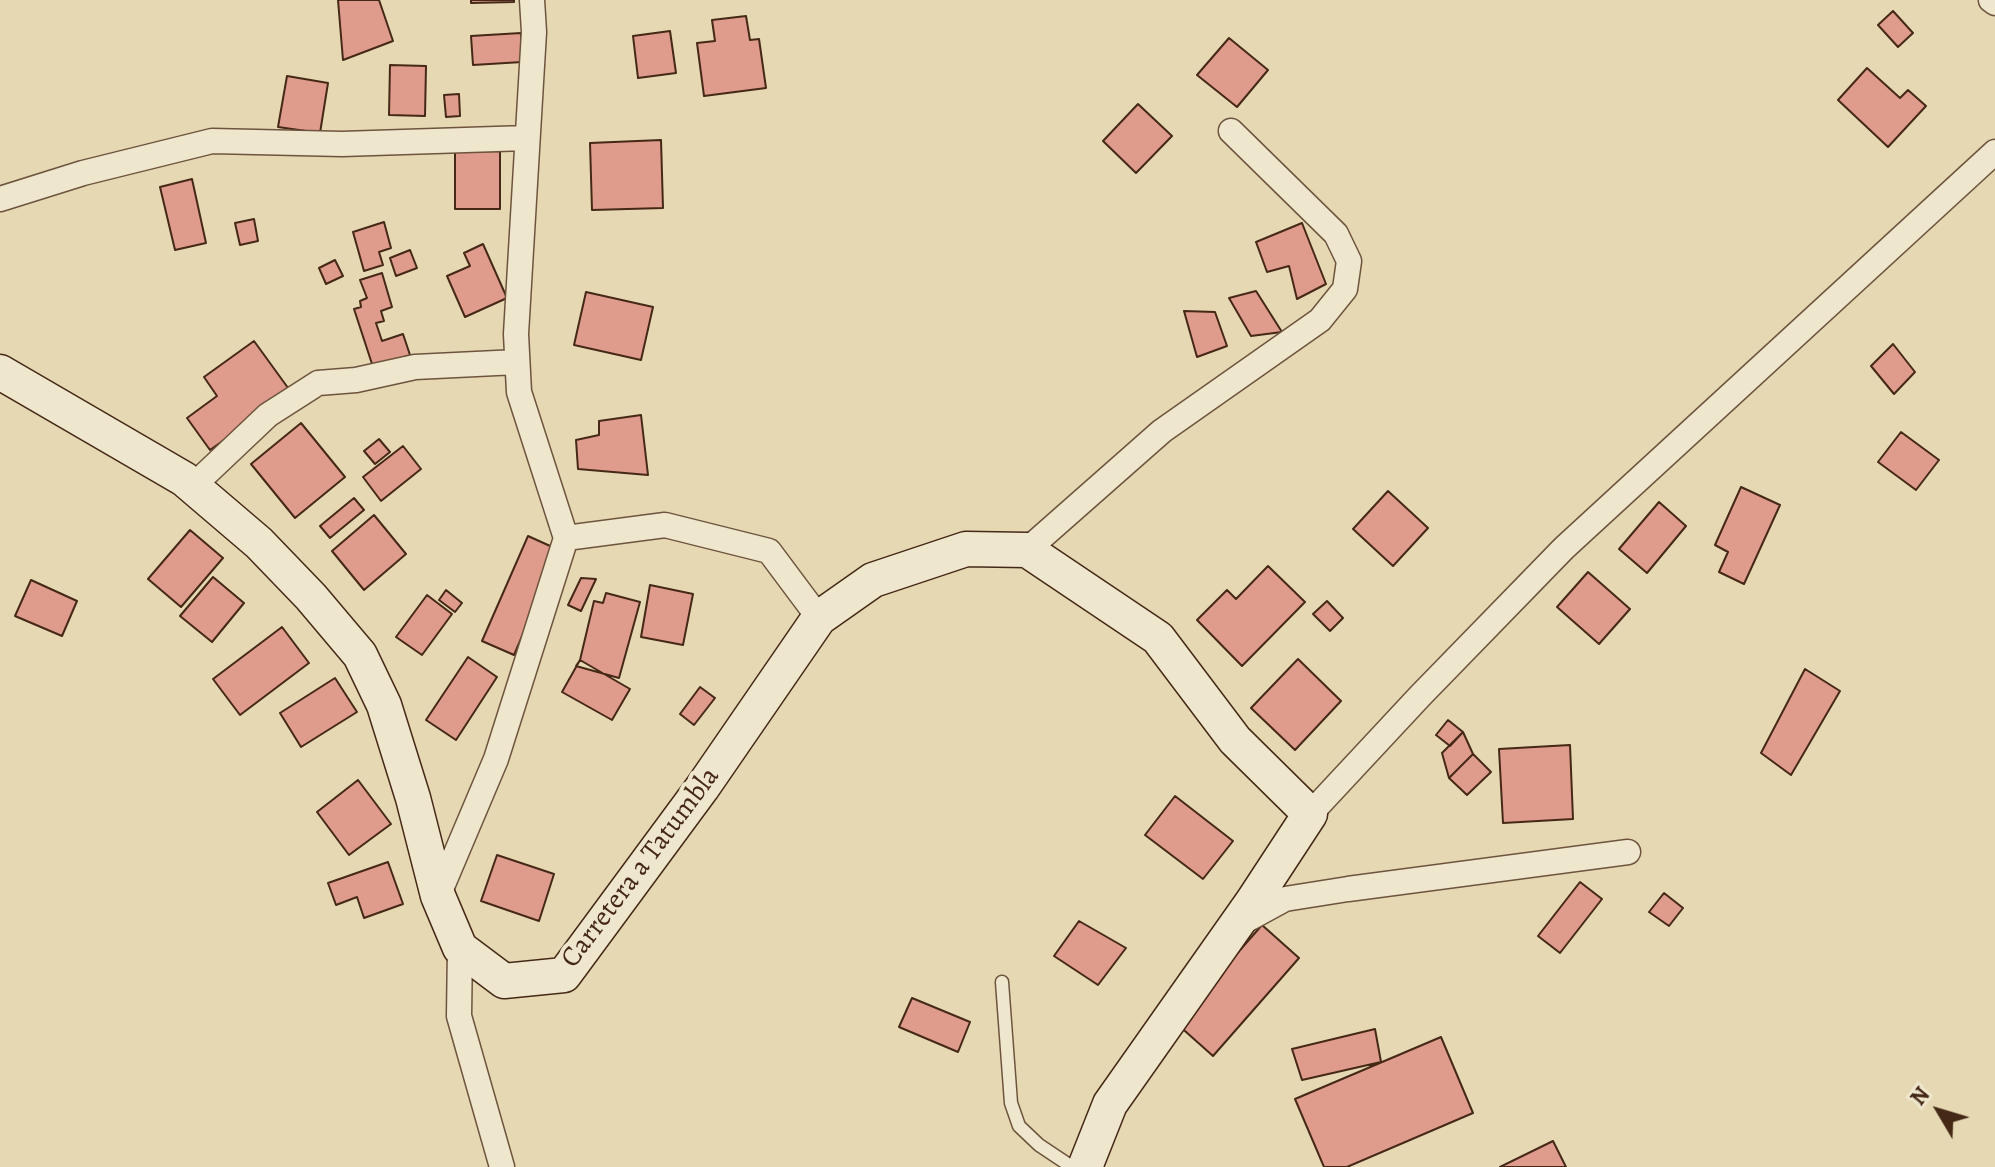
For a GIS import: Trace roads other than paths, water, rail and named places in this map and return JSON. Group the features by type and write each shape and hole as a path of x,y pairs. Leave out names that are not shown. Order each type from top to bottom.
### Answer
{"main road":[{"path":"0,372 193,486 259,543 311,597 360,655 384,705 413,798 438,896 460,948"},
{"name":"Carretera a Tatumbla","path":"460,948 504,981 564,975 702,788 819,618 873,580 966,549 1027,550"},
{"path":"1027,550 1158,638 1235,740 1310,814 1110,1104 1085,1167"}],"street":[{"path":"438,896 496,759 566,538 519,392 517,362 516,334 534,32 532,0"},
{"path":"1027,550 1162,431 1320,320 1345,289 1349,261 1336,234 1231,131"},
{"path":"0,199 83,173 212,141 342,144 527,138"},
{"path":"1310,814 1564,548 1995,152"},
{"path":"193,486 268,415 318,383 356,380 415,367 517,362"},
{"path":"566,538 665,525 769,551 819,618"},
{"path":"1235,926 1285,899 1628,852"},
{"path":"460,948 459,1016 502,1167"}],"lane":[{"path":"1002,982 1011,1103 1019,1126 1039,1145 1072,1167"}]}
